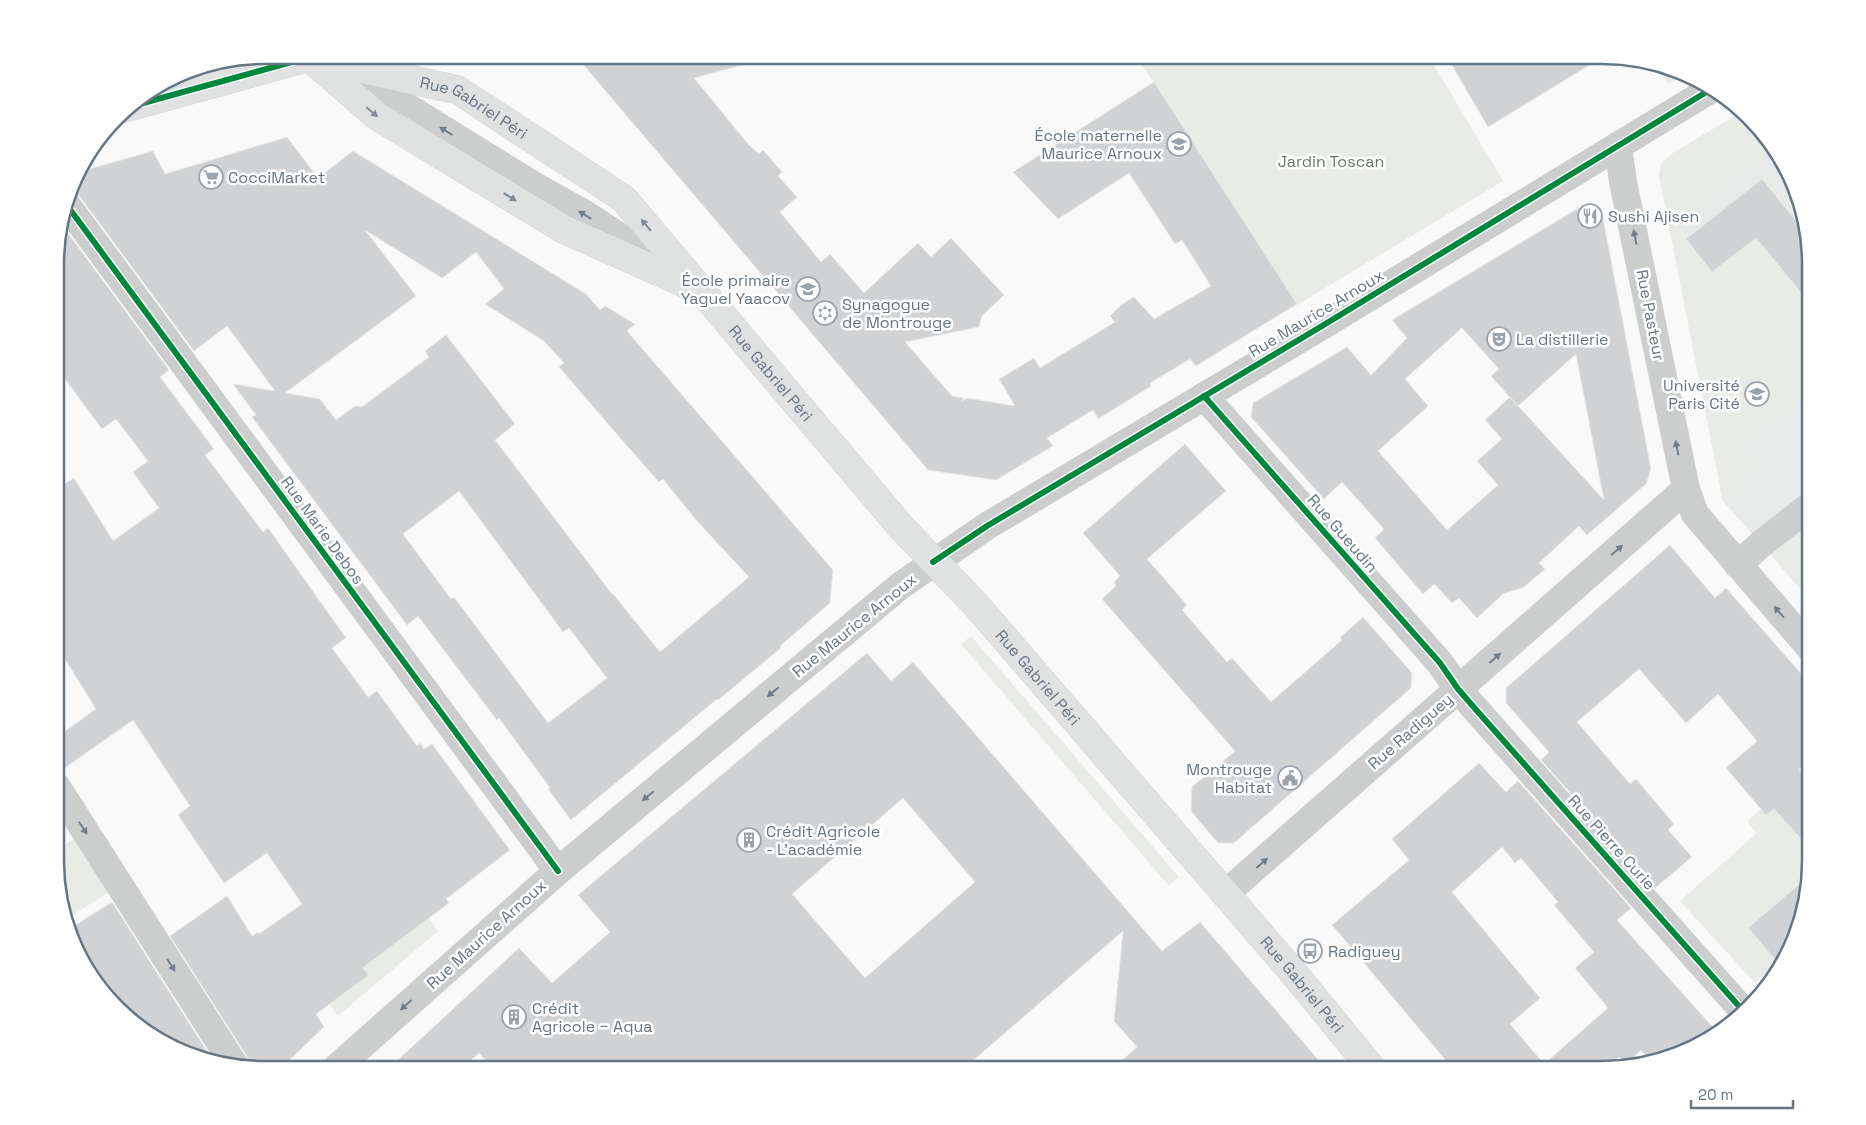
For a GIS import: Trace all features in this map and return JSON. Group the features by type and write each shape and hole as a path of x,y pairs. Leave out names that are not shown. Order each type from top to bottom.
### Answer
{"main road":[{"path":"145,102 282,64"},
{"name":"Rue Gabriel Péri","path":"319,64 378,116 563,229 699,289"},
{"name":"Rue Gabriel Péri","path":"345,64 458,90 624,199 900,527 976,605 1292,971 1366,1061"}],"street":[{"name":"Rue Maurice Arnoux","path":"344,1061 558,871 900,586 987,526 1706,93"},
{"name":"Rue Pasteur","path":"1618,146 1623,182 1686,489 1695,514 1802,640"},
{"name":"Rue Marie Debos","path":"71,211 558,871"},
{"name":"Rue Gueudin","path":"1204,396 1440,663 1458,689"},
{"name":"Rue Radiguey","path":"1225,894 1686,489"},
{"path":"1738,565 1802,511"},
{"name":"Rue Pierre Curie","path":"1458,689 1740,1007"},
{"path":"64,798 230,1058"}],"shaded area":[{"name":"Université Paris Cité","path":"1736,115 1769,152 1782,175 1792,199 1801,237 1802,250 1802,591 1723,501 1659,175 1662,162 1673,153"}],"green space":[{"name":"Jardin Toscan","path":"1141,64 1433,64 1503,181 1297,305"},
{"path":"1660,72 1678,78 1669,84"},
{"name":"Université Paris Cité","path":"1736,115 1769,152 1678,226 1713,272 1788,212 1762,179 1769,173 1793,203 1801,237 1802,251 1781,268 1802,294 1802,400 1742,447 1758,467 1742,480 1748,488 1727,506 1723,501 1659,175 1662,162 1673,153"},
{"path":"1802,525 1802,591 1768,552"},
{"path":"971,636 1179,877 1169,886 961,644"},
{"path":"1761,809 1766,815 1774,809 1802,840 1801,882 1749,928 1777,961 1773,966 1755,983 1680,901 1757,833 1747,822"},
{"path":"75,838 109,892 72,916 65,888 64,845"},
{"path":"429,918 438,931 338,1016 329,1004 368,975 363,968 365,966"}],"building":[{"path":"583,64 746,64 694,78 748,144 759,154 763,150 782,172 778,176 797,197 780,212 821,262 830,254 864,293 918,243 931,257 951,238 1004,295 982,316 979,327 905,342 952,396 963,398 962,401 967,398 1015,406 999,379 1034,358 1040,368 1115,322 1110,316 1121,305 1134,297 1154,319 1211,286 1182,240 1175,244 1129,173 1058,219 1013,172 1154,82 1297,304 1196,366 1190,359 1150,383 1151,386 1098,419 1093,410 1047,438 1053,446 996,480 928,470"},
{"path":"1451,64 1591,64 1488,127"},
{"path":"287,137 318,178 353,151 586,294 600,310 605,306 635,324 627,331 833,570 830,603 780,646 781,648 571,820 499,718 497,720 418,616 407,625 252,417 256,415 233,384 275,391 227,326 194,351 78,194 87,170 153,151 165,174","holes":["365,230 442,278 476,252 504,289 485,304 544,341 564,363 559,367 622,440 659,482 663,479 697,521 749,577 660,652 612,594 495,440 515,424 446,335 425,351 429,357 362,407 355,406 336,420 320,399 285,393 416,296","459,491 563,632 569,628 607,678 548,723 454,597 451,599 403,534"]},
{"path":"1762,179 1798,223 1802,250 1802,294 1756,238 1712,272 1686,239"},
{"path":"1587,203 1601,208 1651,469 1646,484 1587,535 1579,526 1539,563 1545,569 1524,587 1503,594 1477,618 1459,598 1452,603 1434,584 1423,594 1375,538 1384,529 1342,482 1324,499 1251,417 1253,403 1347,347 1371,375 1407,338 1392,320","holes":["1462,328 1499,369 1491,376 1510,397 1485,420 1502,439 1477,461 1498,485 1447,530 1378,451 1428,406 1405,379","1576,354 1604,500 1518,406"]},
{"path":"67,232 169,370 160,377 214,449 205,455 263,532 268,528 346,638 332,648 368,697 377,691 417,746 420,743 424,749 432,744 510,850 446,899 449,903 365,966 363,968 369,975 316,1014 324,1027 288,1061 249,1061 170,936 227,896 252,936 258,932 259,934 302,904 267,853 224,883 178,815 190,806 133,720 64,768 64,732 96,709 64,657 64,484 74,478 113,541 159,508 133,472 148,461 116,419 102,429 64,377 65,239"},
{"path":"1185,444 1226,491 1147,559 1187,605 1182,610 1227,662 1232,658 1271,702 1342,640 1340,638 1363,617 1412,673 1411,688 1234,843 1218,843 1191,811 1192,787 1235,751 1102,599 1116,586 1114,582 1120,576 1083,533"},
{"path":"1670,545 1715,598 1726,588 1802,675 1802,767 1799,770 1802,774 1802,840 1774,809 1766,815 1726,768 1757,741 1718,694 1686,723 1639,669 1577,722 1630,784 1636,779 1674,824 1668,830 1692,857 1655,888 1541,760 1549,752 1506,703 1506,688"},
{"name":"Crédit Agricole - L'académie","path":"867,653 891,681 913,662 1162,951 1200,922 1319,1061 1121,1061 1137,1047 1114,1021 1123,931 972,1061 487,1061 479,1053 470,1061 397,1061 519,948 552,983 610,932 578,895","holes":["903,798 975,882 865,978 792,894"]},
{"path":"1479,763 1506,792 1518,781 1631,908 1617,920 1714,1028 1691,1041 1667,1051 1646,1056 1641,1050 1629,1060 1622,1060 1619,1057 1615,1061 1547,1061 1608,1008 1575,968 1594,952 1554,905 1558,902 1521,858 1515,863 1502,847 1452,892 1540,998 1510,1024 1541,1061 1446,1061 1332,925 1409,860 1392,839"},
{"path":"1801,882 1792,926 1777,961 1748,928"},
{"path":"112,902 208,1053 163,1035 122,1003 97,973 84,950 74,926"}],"cycle path":[{"path":"145,102 284,64"},
{"path":"933,562 987,526 1322,326 1706,92"},
{"path":"71,211 558,871"},
{"path":"1204,396 1440,663 1458,689 1478,712 1740,1007"}],"place":[{"name":"École maternelle Maurice Arnoux","path":"1179,144"},
{"name":"CocciMarket","path":"211,177"},
{"name":"Sushi Ajisen","path":"1590,216"},
{"name":"École primaire Yaguel Yaacov","path":"808,289"},
{"name":"Synagogue de Montrouge","path":"825,313"},
{"name":"La distillerie","path":"1499,339"},
{"name":"Université Paris Cité","path":"1757,394"},
{"name":"Montrouge Habitat","path":"1290,778"},
{"name":"Crédit Agricole - L'académie","path":"749,840"},
{"name":"Radiguey","path":"1310,951"},
{"name":"Crédit Agricole − Aqua","path":"514,1017"}]}
